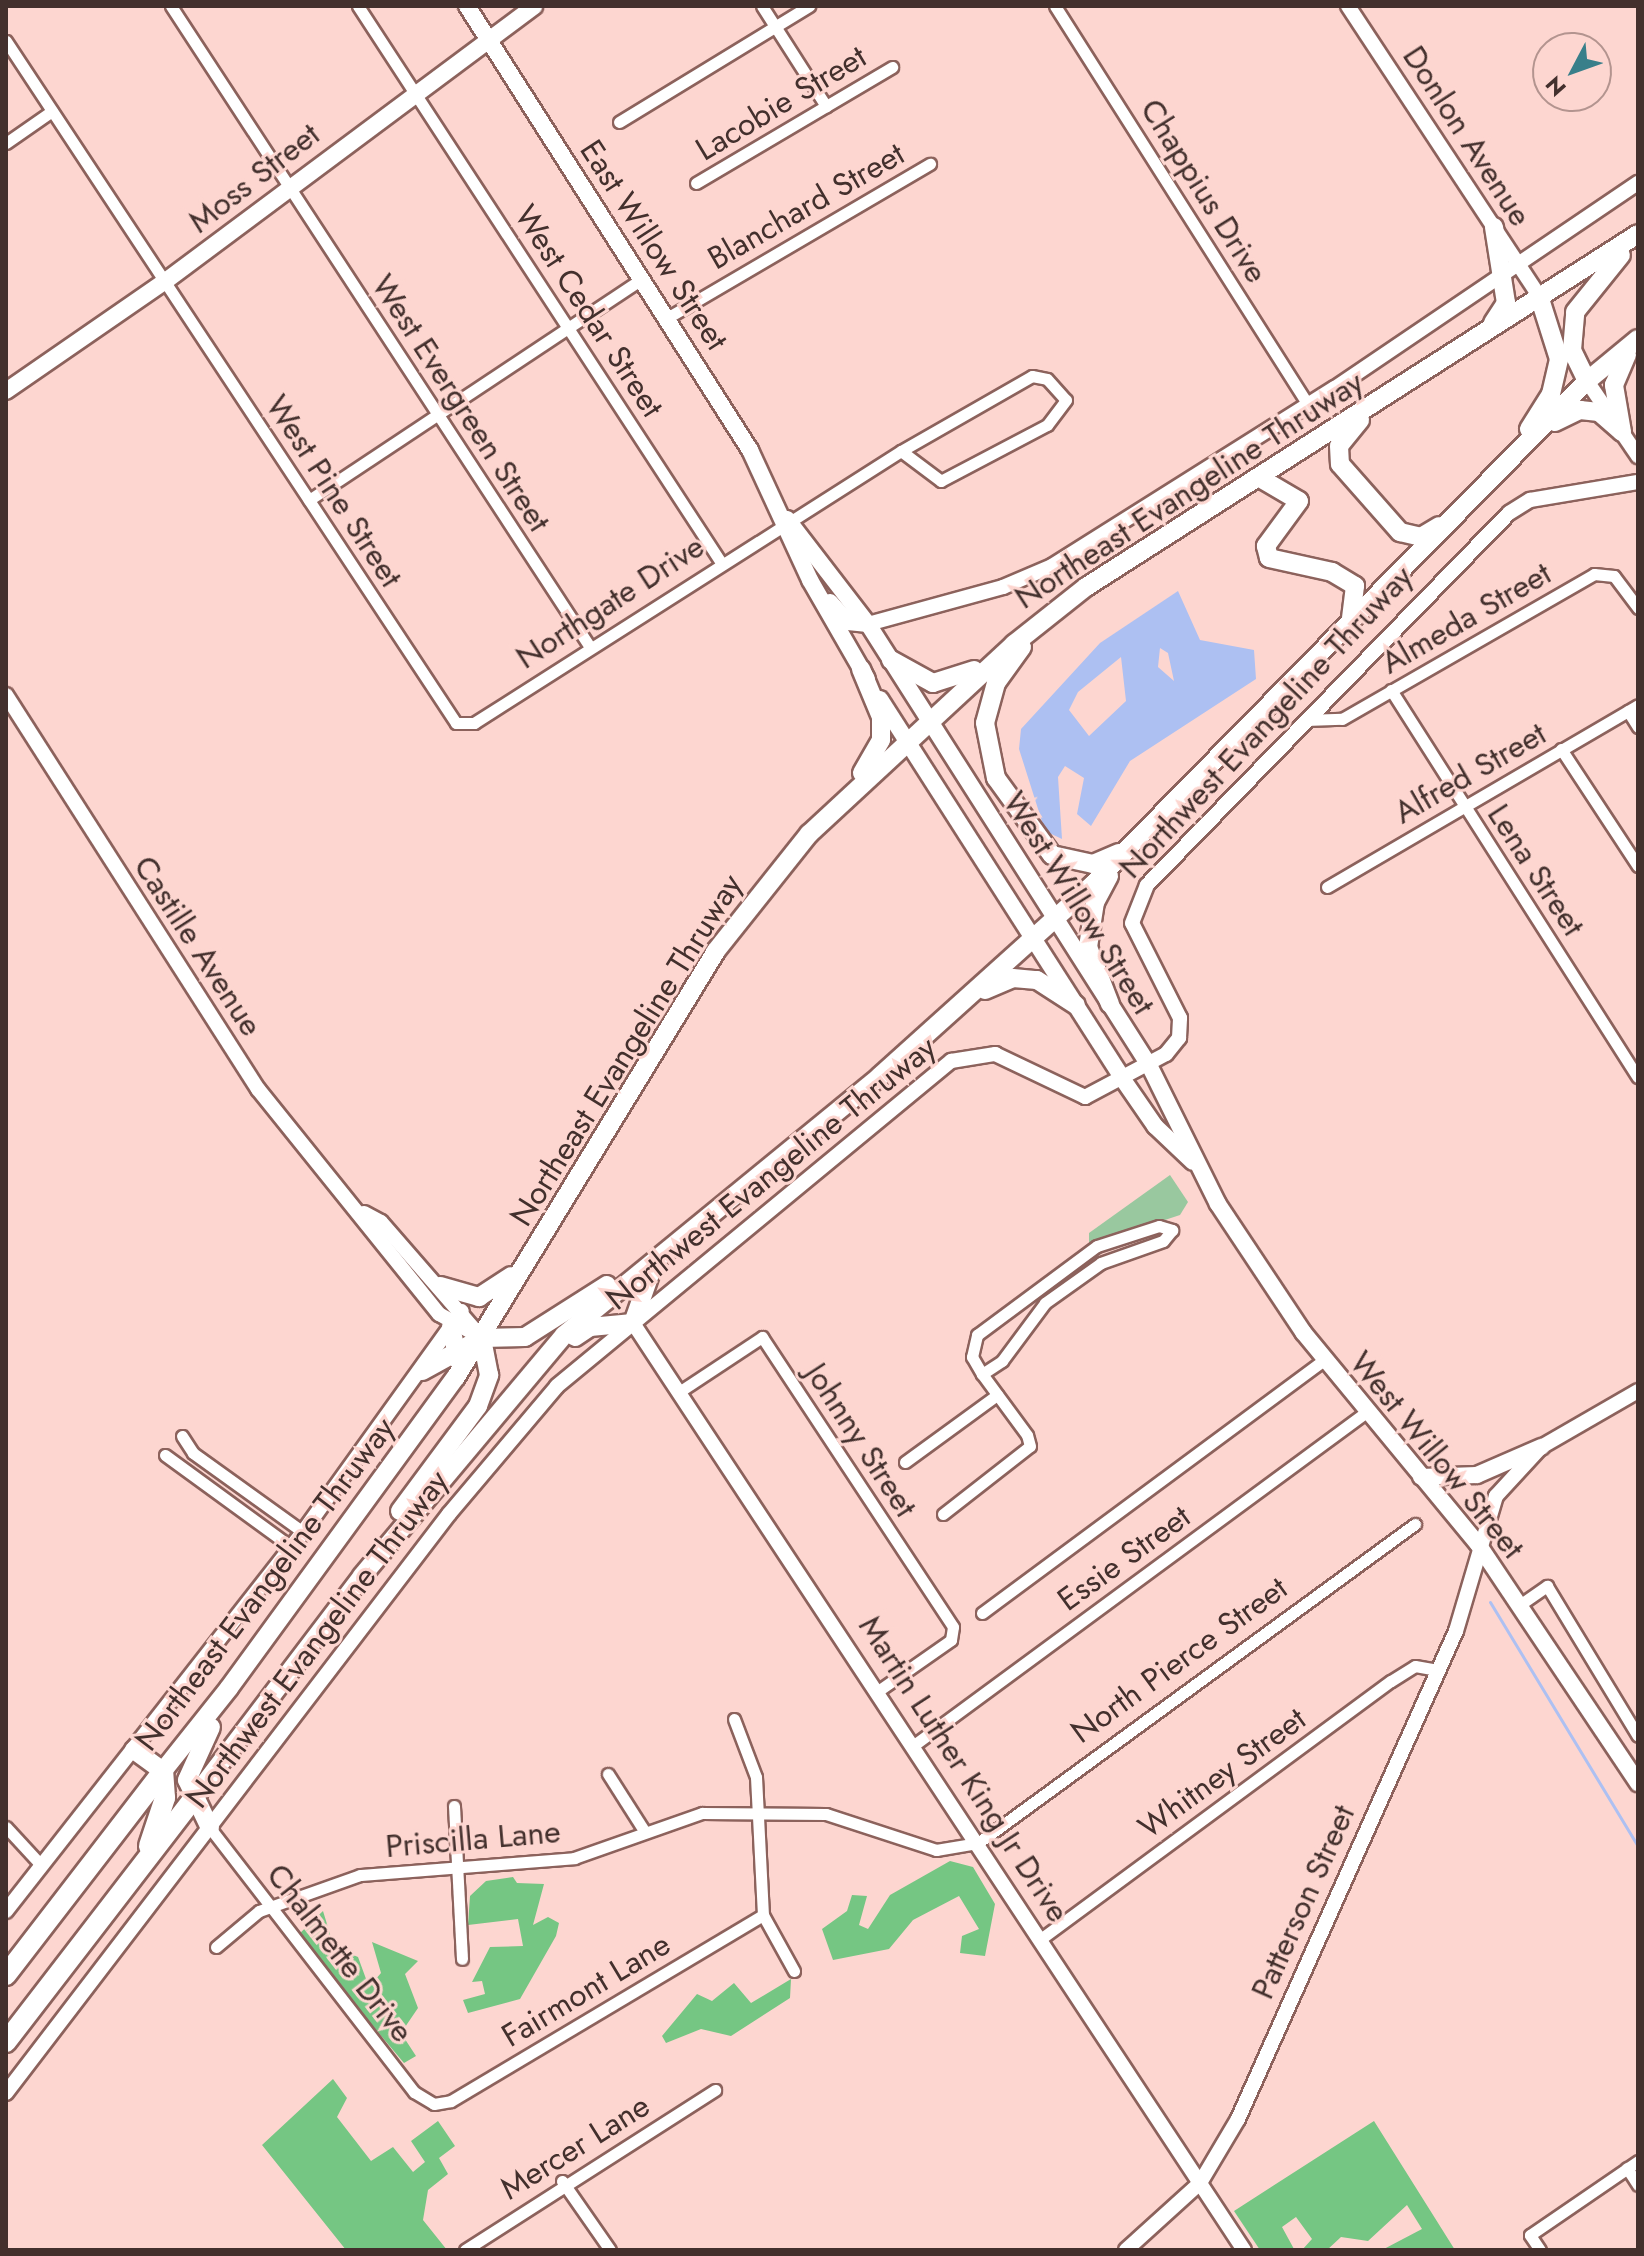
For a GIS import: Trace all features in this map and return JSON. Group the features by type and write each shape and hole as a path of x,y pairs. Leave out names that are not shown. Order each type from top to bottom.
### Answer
{"highway":[{"path":"1490,328 1506,303 1512,269 1494,227"},
{"path":"1587,381 1572,350 1575,312 1591,284 1638,237"},
{"name":"Northeast Evangeline Thruway","path":"6,1975 229,1688 456,1377 715,952 781,865 843,800 1040,621 1539,296 1638,237"},
{"path":"1480,491 1534,422 1556,378 1558,341 1539,296"},
{"path":"1622,432 1614,385 1637,340"},
{"name":"Northwest Evangeline Thruway","path":"6,2042 362,1576 547,1357 656,1258 971,995 1118,861 1349,629 1587,381 1637,340"},
{"path":"1373,405 1339,446 1340,464 1411,538 1461,510"},
{"path":"1532,437 1580,410 1599,412 1622,432"},
{"path":"1260,478 1299,501 1266,546 1269,558 1355,586 1349,629"},
{"path":"1040,621 991,699 985,733 996,778 1039,844 1063,861 1109,860 1145,835"},
{"path":"891,660 933,683 953,681 998,658"},
{"path":"843,800 881,740 881,717 861,669"},
{"path":"1110,1004 1088,947 1095,902 1118,861"},
{"path":"971,995 1013,978 1037,980 1076,1005"},
{"path":"422,1371 456,1349 482,1338 525,1337 550,1325 733,1196"},
{"path":"440,1286 464,1297 496,1293 533,1254"},
{"path":"547,1357 590,1327 633,1323 656,1258"},
{"path":"456,1377 457,1319"},
{"path":"362,1576 378,1542 478,1406 489,1375 482,1338"},
{"path":"210,1828 193,1799 192,1761 229,1688"},
{"path":"134,1750 163,1771 163,1808 138,1871"}],"main road":[{"name":"East Willow Street","path":"467,6 667,318 787,519 868,624 930,720"},
{"name":"Moss Street","path":"6,391 167,280 413,90 534,6"},
{"name":"East Willow Street","path":"787,519 810,580 907,742"},
{"path":"810,580 848,622 868,624"},
{"name":"West Willow Street","path":"930,720 1149,1065 1195,1163 1323,1361 1478,1544 1638,1783"},
{"name":"West Willow Street","path":"907,742 1124,1081 1155,1126 1195,1163"},
{"path":"1421,1477 1477,1475 1541,1447"}],"street":[{"name":"West Evergreen Street","path":"171,6 590,647"},
{"name":"West Cedar Street","path":"358,6 720,561"},
{"path":"762,6 826,106"},
{"path":"619,122 809,6"},
{"name":"Chappius Drive","path":"1055,6 1308,405"},
{"name":"Donlon Avenue","path":"1348,6 1494,227"},
{"name":"West Pine Street","path":"6,41 167,280 309,500 462,725"},
{"name":"Lacobie Street","path":"696,183 892,67"},
{"path":"6,143 52,111"},
{"name":"Blanchard Street","path":"667,318 930,164"},
{"name":"Northeast Evangeline Thruway","path":"868,624 1041,571 1308,405 1638,183"},
{"name":"Donlon Avenue","path":"1512,269 1539,296"},
{"path":"309,500 436,412 642,279"},
{"name":"Northgate Drive","path":"462,725 590,647 787,519 901,451 1032,376 1047,379 1066,400 1056,419 950,479 933,481 901,451"},
{"path":"1587,381 1638,456"},
{"name":"Northwest Evangeline Thruway","path":"6,2093 516,1429 633,1323 951,1061 995,1054 1085,1097 1124,1081 1175,1046 1181,1030 1134,937 1136,901 1305,720 1509,513 1530,500 1638,482"},
{"name":"Almeda Street","path":"1305,720 1342,719 1594,574 1608,573 1638,608"},
{"name":"Lena Street","path":"1391,690 1638,1077"},
{"name":"Castille Avenue","path":"6,695 258,1089 457,1319 482,1338"},
{"path":"1633,708 1638,727"},
{"name":"Alfred Street","path":"1327,887 1633,708"},
{"path":"1561,749 1638,866"},
{"name":"Castille Avenue","path":"364,1213 440,1286 457,1319"},
{"path":"943,1514 1028,1451 1027,1435 982,1374 972,1357 977,1335 1109,1240 1159,1226 1172,1230 1163,1241 1115,1257 1045,1303 1002,1361 982,1374"},
{"path":"1109,1240 1115,1257"},
{"path":"1036,1292 1045,1303"},
{"name":"Northeast Evangeline Thruway","path":"6,1911 303,1532 457,1319"},
{"name":"Martin Luther King Jr Drive","path":"633,1323 682,1390 1244,2250"},
{"name":"Johnny Street","path":"682,1390 762,1337 935,1599 953,1638 878,1691"},
{"path":"982,1613 1323,1361"},
{"path":"1478,1544 1496,1496 1541,1447 1638,1391"},
{"path":"905,1462 997,1395"},
{"name":"Essie Street","path":"914,1745 1365,1413"},
{"path":"182,1436 193,1453 303,1532"},
{"path":"165,1455 291,1547"},
{"name":"North Pierce Street","path":"978,1843 1415,1524"},
{"name":"Patterson Street","path":"1126,2250 1200,2183 1238,2119 1438,1670 1463,1610 1478,1544"},
{"path":"1521,1604 1547,1586 1638,1736"},
{"name":"Whitney Street","path":"1042,1938 1391,1681 1415,1666 1438,1670"},
{"path":"734,1719 752,1754 763,1915 794,1971"},
{"path":"608,1774 643,1829"},
{"path":"454,1806 461,1867 462,1959"},
{"name":"Priscilla Lane","path":"216,1947 272,1908 360,1875 574,1858 677,1817 758,1810 839,1816 936,1850 978,1843"},
{"path":"6,1827 41,1865"},
{"name":"Chalmette Drive","path":"210,1828 414,2092 434,2104"},
{"name":"Fairmont Lane","path":"434,2104 451,2101 763,1915"},
{"name":"Mercer Lane","path":"465,2250 562,2181 715,2090"},
{"path":"1540,2250 1530,2235 1638,2161"},
{"path":"1627,2168 1638,2185"},
{"path":"562,2181 610,2250"}],"green space":[{"path":"1170,1175 1188,1202 1180,1215 1089,1245 1089,1233"},
{"path":"950,1861 973,1867 995,1904 985,1956 960,1953 962,1936 979,1929 959,1896 913,1920 889,1949 833,1960 822,1929 847,1911 852,1895 867,1896 859,1925 868,1929 890,1895"},
{"path":"513,1877 517,1883 544,1884 533,1925 548,1917 559,1923 556,1936 520,1999 468,2013 463,2000 485,1994 482,1981 472,1982 490,1947 523,1946 518,1919 468,1925 470,1896 486,1881"},
{"path":"323,1911 334,1947 358,1957 369,1987 381,1973 372,1942 418,1961 405,1974 418,2008 401,2033 416,2056 404,2063 297,1936"},
{"path":"791,1979 790,1998 731,2036 701,2029 666,2043 662,2036 697,1994 712,2001 734,1983 751,2003"},
{"path":"333,2079 347,2098 337,2117 371,2161 393,2147 413,2172 425,2162 411,2141 438,2121 455,2146 439,2158 448,2174 428,2190 423,2220 447,2250 346,2250 262,2145"},
{"path":"1374,2121 1455,2250 1382,2250 1422,2229 1407,2205 1368,2241 1341,2237 1327,2250 1302,2250 1312,2239 1296,2217 1282,2227 1294,2249 1260,2250 1234,2211"}],"water":[{"path":"1178,591 1200,640 1254,650 1256,679 1130,761 1091,826 1077,814 1084,778 1065,766 1058,777 1062,839 1045,831 1019,749 1021,729 1100,643","holes":["1160,648 1168,653 1174,681 1158,667","1121,657 1126,701 1089,736 1069,710 1078,692"]}],"waterway":[{"path":"1490,1602 1638,1846"}]}
